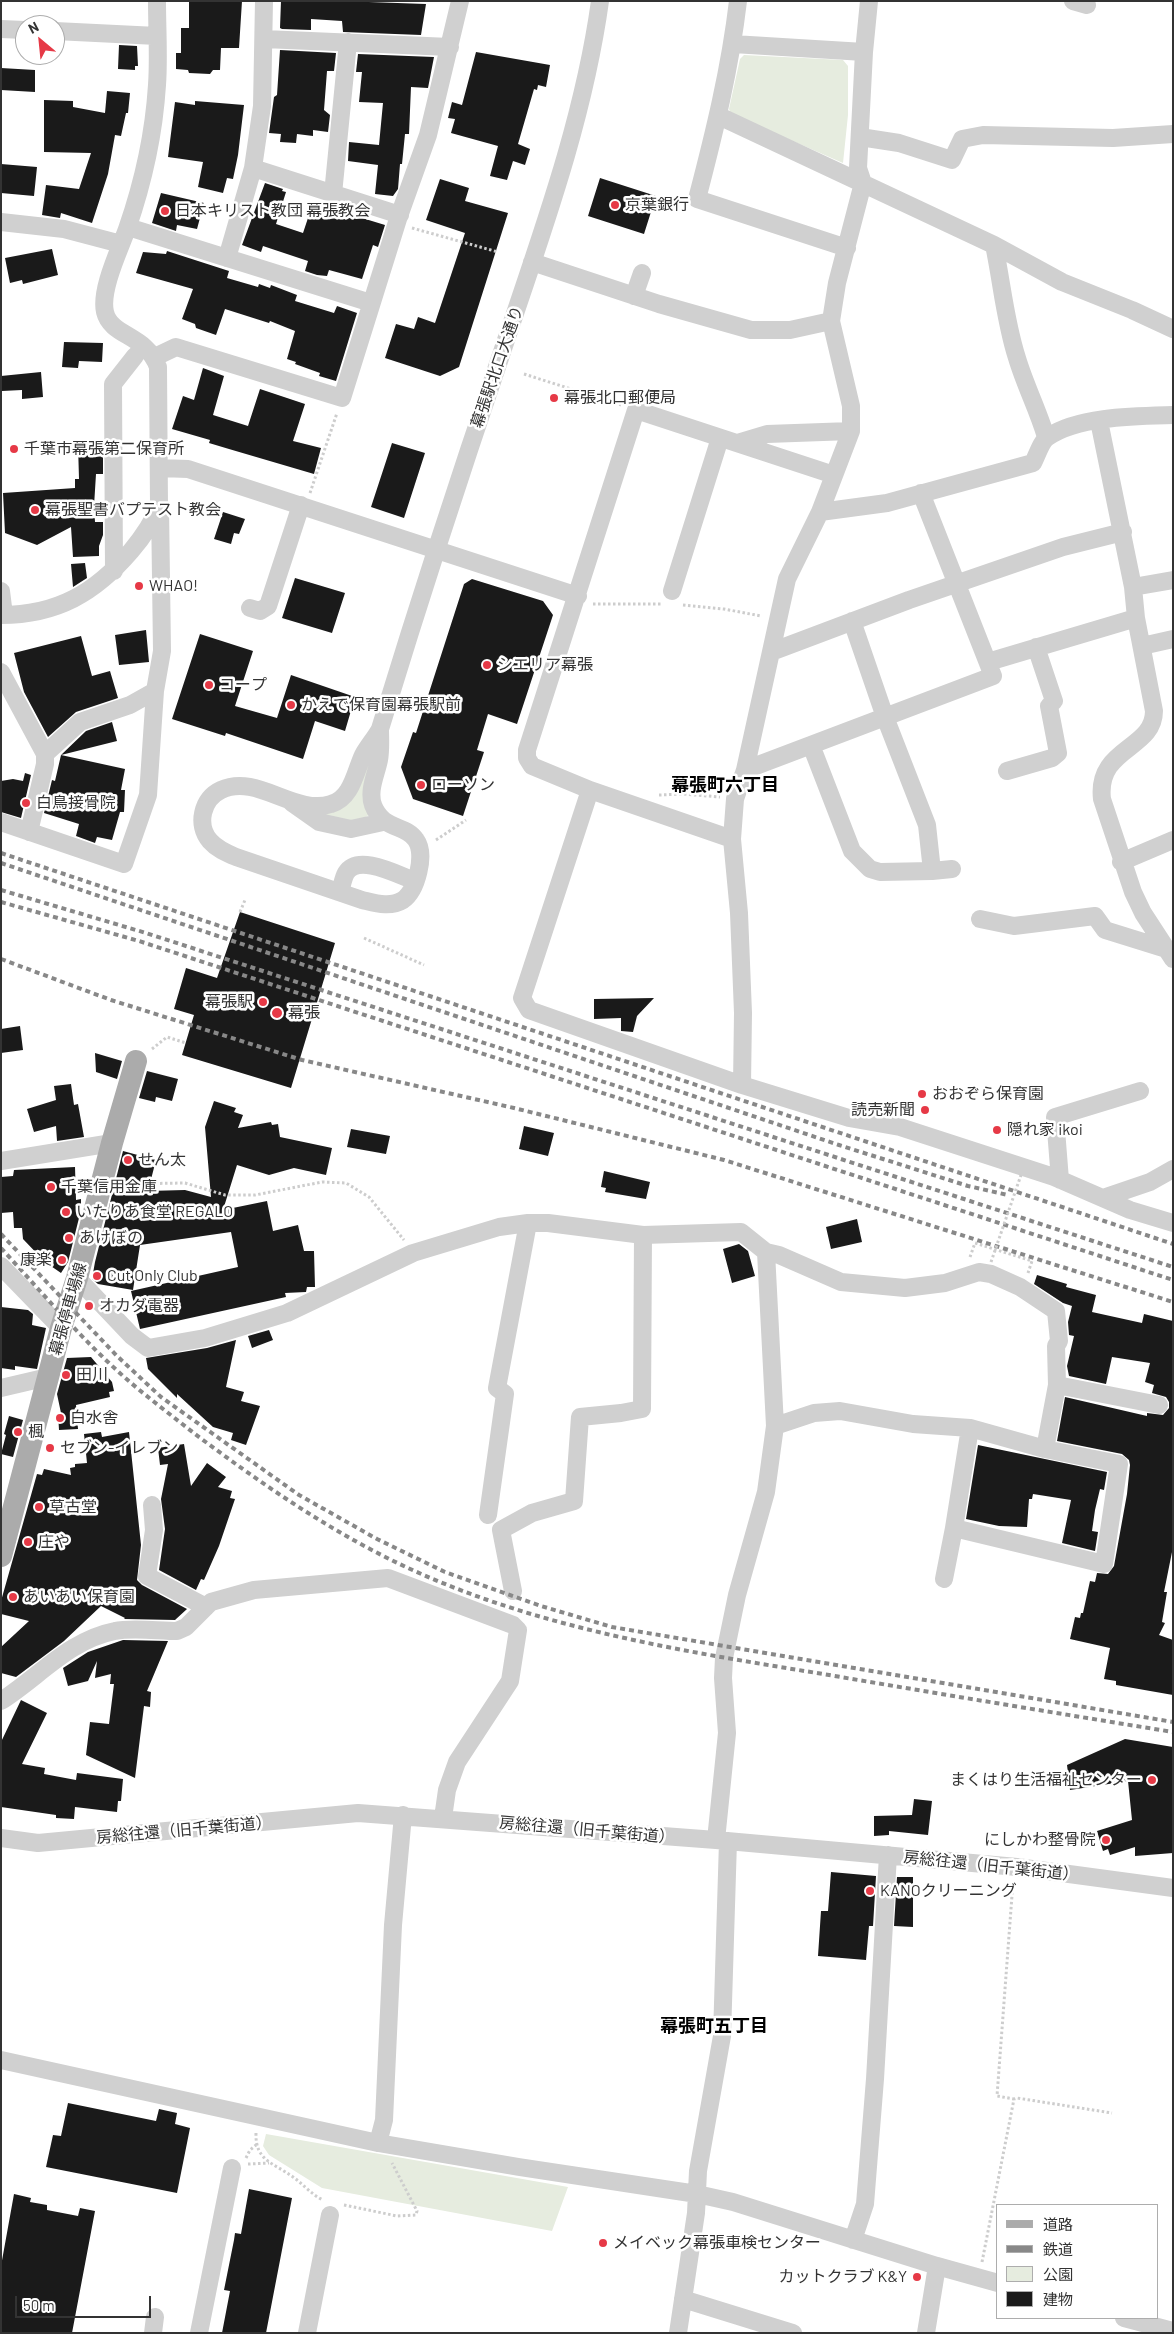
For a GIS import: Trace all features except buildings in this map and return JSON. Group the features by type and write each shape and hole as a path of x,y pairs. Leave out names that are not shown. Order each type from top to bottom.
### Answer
{"main road":[{"name":"幕張停車場線","path":"1,1556 61,1328 77,1278 112,1143 136,1061"}],"street":[{"path":"1,822 124,864 148,795 155,691 162,651 158,367 155,357 145,345 112,326 105,313 105,294 128,227 142,176 154,116 157,84 157,1"},
{"path":"227,258 253,168 262,106 264,1"},
{"path":"155,357 176,348 342,398 370,303 428,135 460,1"},
{"name":"幕張駅北口大通り","path":"380,729 435,549 532,262 575,122 600,1"},
{"path":"738,1 733,44 719,116 697,199 847,248"},
{"path":"742,1085 744,1013 739,912 732,839 735,799 745,770 787,579 820,512 851,431 851,406 831,321 837,283 863,183 858,168 864,52 869,1"},
{"path":"1,29 15,30"},
{"path":"65,31 157,36"},
{"path":"264,39 450,47"},
{"path":"333,194 348,42"},
{"path":"733,44 864,52"},
{"path":"719,116 994,245 1062,282 1132,310 1173,329"},
{"path":"860,137 899,143 952,160 962,139 983,134 1113,138 1173,134"},
{"path":"253,168 333,194 398,219"},
{"path":"1,222 64,229 121,244"},
{"path":"128,227 370,303"},
{"path":"994,245 1004,308 1017,359 1036,404 1046,437"},
{"path":"532,262 634,296 756,331 790,330 831,321"},
{"path":"634,296 642,273"},
{"path":"114,571 113,384 135,356"},
{"path":"732,839 590,790 532,766 527,755 636,410 834,475"},
{"path":"820,512 887,503 1033,463 1046,437 1072,426 1099,421 1173,415"},
{"path":"1099,421 1123,532 1154,720 1145,734 1108,765 1101,784 1103,805 1121,862 1143,913 1170,954"},
{"path":"729,440 767,434 851,431"},
{"path":"672,592 729,440"},
{"path":"160,468 188,469 578,596"},
{"path":"745,770 993,676 921,493"},
{"path":"1,591 3,615 44,611 67,603 91,590 114,571 150,523 159,506 160,498"},
{"path":"250,608 260,611 268,606 304,506"},
{"path":"771,652 852,621 1063,547 1123,532"},
{"path":"1133,587 1173,580"},
{"path":"988,662 1136,618"},
{"path":"852,621 927,825 932,871"},
{"path":"1142,646 1173,640"},
{"path":"1007,771 1052,758 1058,753 1049,706 1054,701 1036,647"},
{"path":"1,672 45,754 45,764 28,832"},
{"path":"45,754 80,722 130,705 155,691"},
{"path":"380,729 379,759 372,792 372,803 384,822 415,838 419,845 420,864 412,890 403,900 383,905 340,892 220,850 204,832 203,810 207,801 222,789 247,786 310,806 333,804 343,797 349,789 364,754 380,729"},
{"path":"812,745 852,851 870,869 880,872 952,869"},
{"path":"590,790 522,998 529,1010 742,1085 849,1118 900,1127 1060,1180 1130,1210 1173,1223"},
{"path":"284,797 319,822 351,829 384,822"},
{"path":"1121,862 1173,840"},
{"path":"340,892 345,874 359,864 368,864 415,881"},
{"path":"980,919 1014,926 1095,916 1105,930 1170,954"},
{"path":"1060,1180 1055,1117 1140,1091"},
{"path":"1,1161 112,1143"},
{"path":"1103,1198 1150,1182 1173,1169"},
{"path":"488,1515 505,1394 497,1388 528,1223"},
{"path":"77,1278 132,1336 148,1348 205,1338 287,1313 413,1252 499,1227 528,1223 548,1223 643,1235 741,1232 766,1252 779,1255 841,1282 904,1288 945,1283 979,1272 991,1274 1056,1311 1059,1341 1056,1346 1057,1385 1045,1449"},
{"path":"513,1591 501,1530 532,1513 574,1501 580,1417 642,1409 643,1235"},
{"path":"678,2333 697,2194 698,2170 722,2036 722,1840 727,1733 723,1678 724,1658 737,1595 766,1492 774,1426 766,1252"},
{"path":"1,1266 61,1328"},
{"path":"1,1388 48,1376"},
{"path":"1057,1385 1158,1405"},
{"path":"774,1426 814,1413 840,1411 913,1424 970,1428 1045,1449 1119,1464 1104,1564 954,1528"},
{"path":"944,1579 970,1428"},
{"path":"152,1505 154,1530 147,1576 206,1607"},
{"path":"1,1701 33,1680 64,1652 116,1630 177,1631 186,1627 211,1602 254,1590 388,1578 513,1625 518,1630 510,1681 457,1762 447,1790 443,1818"},
{"name":"房総往還（旧千葉街道）","path":"1,1838 38,1844 358,1813 722,1840 1017,1867 1173,1888"},
{"path":"378,2143 384,2120 393,1925 402,1815"},
{"path":"853,2240 865,2204 866,2194 876,2078 888,1856"},
{"path":"2,2065 378,2143 697,2194 733,2202 937,2266 996,2282"},
{"path":"199,2333 237,2166"},
{"path":"307,2333 330,2216"},
{"path":"926,2333 937,2266"},
{"path":"683,2299 793,2333"},
{"path":"1128,2319 1172,2330"}],"path":[{"path":"398,219 498,252"},
{"path":"524,374 636,410"},
{"path":"304,506 342,398"},
{"path":"631,804 661,794 735,799"},
{"path":"436,840 466,820"},
{"path":"240,912 245,900"},
{"path":"364,938 424,965"},
{"path":"136,1061 167,1037 186,1043"},
{"path":"991,1262 1021,1175"},
{"path":"103,1183 136,1185 185,1183 224,1195 255,1195 322,1182 346,1183 368,1197 413,1252"},
{"path":"1013,1881 997,2096 1112,2113"},
{"path":"979,2278 1014,2099"},
{"path":"354,2206 397,2216 416,2215 418,2211 390,2159"},
{"path":"237,2166 269,2163"}],"green space":[{"path":"744,55 843,60 848,66 848,115 843,163 731,114 729,109 740,59"},
{"path":"370,751 372,812 361,819 350,821 325,815 323,811"},
{"path":"266,2134 568,2187 552,2231 322,2188 269,2155 263,2146"}],"railway":[{"path":"1,853 1173,1244"},
{"path":"1,863 839,1145 968,1186 1008,1195"},
{"path":"1,890 146,933 1173,1267"},
{"path":"1,902 139,941 1173,1280"},
{"path":"1,959 111,1000 302,1060 514,1108 724,1160 1173,1302"},
{"path":"1,1234 117,1356 161,1397 299,1495 377,1539 445,1572 541,1606 612,1627 1173,1722"},
{"path":"1,1248 109,1363 140,1391 195,1434 259,1480 324,1523 370,1549 423,1575 478,1597 534,1615 649,1643 765,1665 1173,1732"}],"place":[{"name":"京葉銀行","path":"615,205"},
{"name":"日本キリスト教団 幕張教会","path":"165,211"},
{"name":"幕張北口郵便局","path":"554,398"},
{"name":"千葉市幕張第二保育所","path":"14,449"},
{"name":"幕張聖書バプテスト教会","path":"35,510"},
{"name":"WHAO!","path":"139,586"},
{"name":"シエリア幕張","path":"487,665"},
{"name":"コープ","path":"209,685"},
{"name":"かえで保育園幕張駅前","path":"291,705"},
{"name":"ローソン","path":"421,785"},
{"name":"白鳥接骨院","path":"26,803"},
{"name":"幕張駅","path":"263,1002"},
{"name":"幕張","path":"277,1013"},
{"name":"おおぞら保育園","path":"922,1094"},
{"name":"読売新聞","path":"925,1110"},
{"name":"隠れ家 ikoi","path":"997,1130"},
{"name":"せん太","path":"128,1160"},
{"name":"千葉信用金庫","path":"51,1187"},
{"name":"いたりあ食堂 REGALO","path":"66,1212"},
{"name":"あけぼの","path":"69,1238"},
{"name":"康楽","path":"62,1260"},
{"name":"Cut Only Club","path":"97,1276"},
{"name":"オカダ電器","path":"89,1306"},
{"name":"田川","path":"66,1375"},
{"name":"白水舎","path":"60,1418"},
{"name":"楓","path":"18,1432"},
{"name":"セブン-イレブン","path":"50,1448"},
{"name":"草古堂","path":"39,1507"},
{"name":"庄や","path":"28,1542"},
{"name":"あいあい保育園","path":"13,1597"},
{"name":"まくはり生活福祉センター","path":"1152,1780"},
{"name":"にしかわ整骨院","path":"1106,1840"},
{"name":"KANOクリーニング","path":"870,1891"},
{"name":"メイベック幕張車検センター","path":"603,2243"},
{"name":"カットクラブ K&Y","path":"917,2277"}],"district":[{"name":"幕張町六丁目","path":"725,785"},
{"name":"幕張町五丁目","path":"714,2026"}]}
